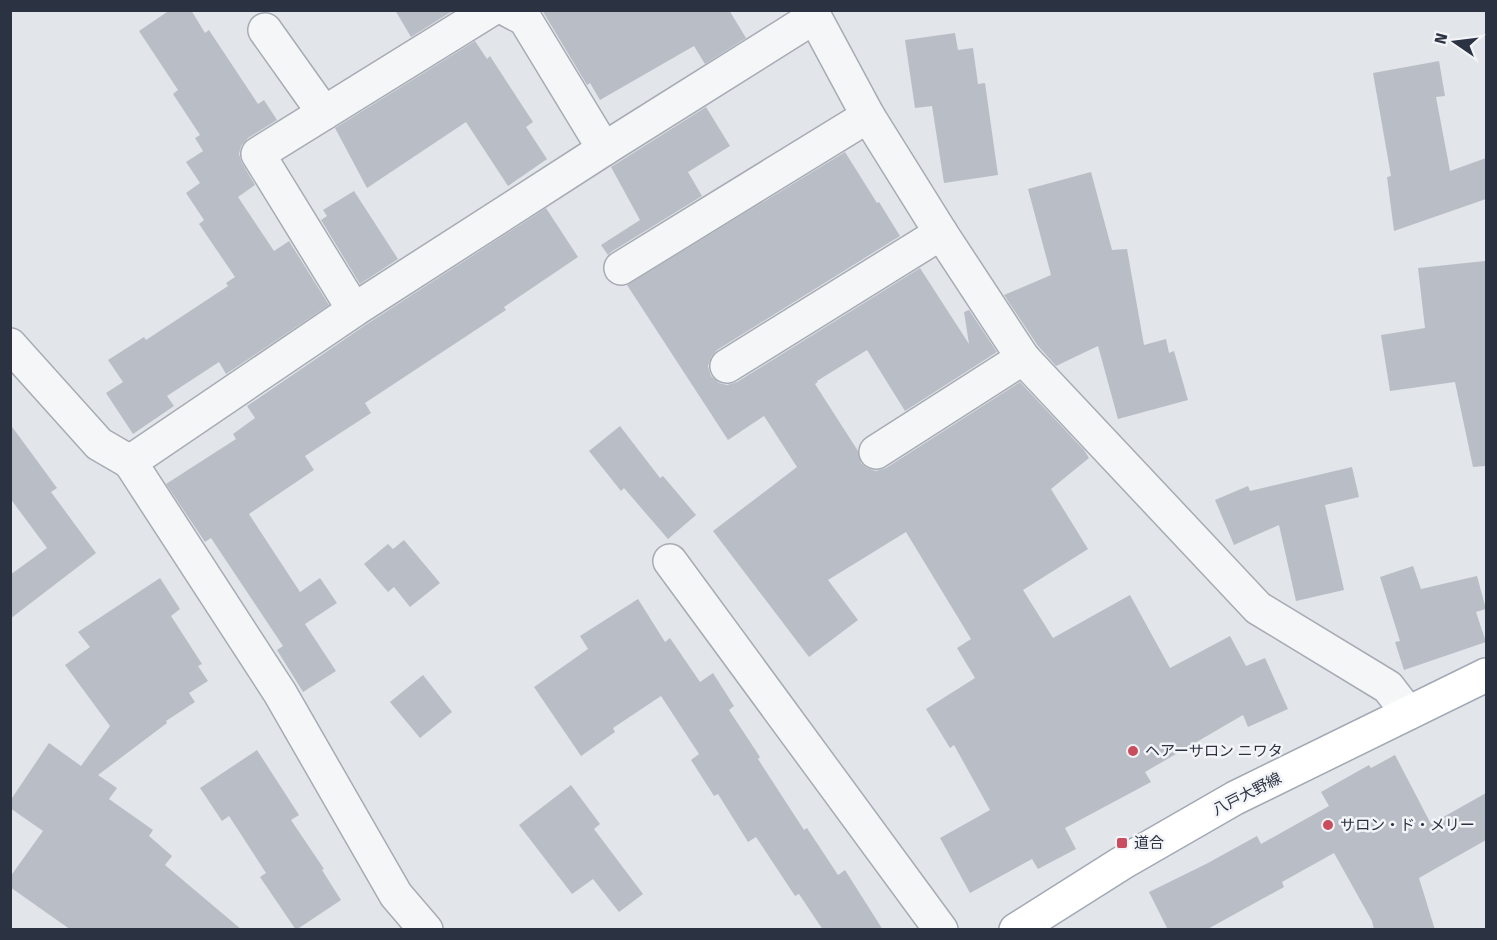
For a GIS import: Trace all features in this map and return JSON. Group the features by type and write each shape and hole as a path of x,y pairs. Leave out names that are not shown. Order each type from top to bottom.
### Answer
{"main road":[{"name":"八戸大野線","path":"1016,930 1122,863 1235,798 1408,713 1485,679"}],"street":[{"path":"354,310 258,154 490,10"},
{"path":"508,10 525,18 604,149"},
{"path":"130,462 354,310 812,14 868,116 1023,358 1257,608 1388,687 1408,713"},
{"path":"265,30 324,113"},
{"path":"621,268 868,116"},
{"path":"727,366 941,233"},
{"path":"10,345 99,444 130,462 280,693 396,895 426,930"},
{"path":"876,452 1023,358"},
{"path":"670,561 940,930"}],"building":[{"path":"170,10 191,10 205,33 209,30 258,104 264,100 277,120 248,138 241,146 239,154 242,163 255,185 238,197 274,251 289,241 329,305 226,374 219,362 167,396 174,406 133,434 106,393 123,382 108,360 144,337 146,340 228,286 226,283 235,277 199,224 204,220 186,193 200,183 186,162 203,151 195,138 200,135 173,94 178,90 139,31"},
{"path":"395,10 454,10 411,37"},
{"path":"542,10 729,10 746,38 705,64 694,46 600,100 590,83 587,85"},
{"path":"955,33 958,50 973,48 978,84 985,83 998,175 944,183 932,106 915,108 905,40"},
{"path":"475,41 487,59 490,56 533,122 526,127 547,159 508,186 466,122 367,188 335,128"},
{"path":"1439,61 1445,96 1436,97 1450,171 1486,158 1486,199 1394,231 1387,177 1391,176 1373,73"},
{"path":"706,107 730,146 688,172 702,196 608,255 601,245 640,220 611,167"},
{"path":"845,152 900,236 717,350 708,366 711,376 719,383 727,385 737,382 920,268 969,344 964,312 969,310 997,352 905,411 867,350 817,381 815,384 858,451 861,463 876,471 886,468 1020,382 1089,458 1051,489 1088,549 1023,590 1053,638 1130,595 1170,668 1230,636 1246,666 1265,658 1288,709 1248,727 1243,715 1145,772 1151,782 1065,828 1076,849 1038,869 1032,859 970,893 940,838 990,810 954,745 950,748 926,709 975,678 957,648 971,639 906,532 828,580 858,620 809,657 713,531 797,467 764,416 728,440 627,285"},
{"path":"1091,172 1112,250 1127,249 1144,345 1166,339 1169,353 1174,351 1188,400 1118,419 1098,346 1056,366 1038,346 1004,295 1051,275 1028,189"},
{"path":"354,191 398,259 360,284 321,220 327,216 323,210"},
{"path":"546,208 578,257 504,307 506,310 365,403 371,413 305,456 314,470 249,514 300,592 320,578 337,603 305,624 336,671 303,692 277,650 283,646 211,538 205,542 166,484 236,439 233,434 255,418 247,406 364,326"},
{"path":"1485,261 1486,466 1473,467 1455,382 1390,391 1381,335 1425,328 1418,268"},
{"path":"10,424 57,488 51,492 96,553 10,619 10,575 47,548 10,498"},
{"path":"620,426 660,478 663,476 696,515 668,539 624,488 621,491 589,451"},
{"path":"1352,467 1359,497 1325,505 1344,590 1296,601 1279,525 1234,545 1215,500 1248,486 1250,491"},
{"path":"404,540 440,583 410,607 394,587 388,592 364,564 388,544 393,549"},
{"path":"1413,566 1421,589 1477,576 1486,609 1476,612 1486,642 1404,670 1395,642 1400,641 1380,577"},
{"path":"160,578 180,609 171,616 202,664 198,666 208,681 189,693 195,702 166,721 167,723 98,775 117,788 109,799 153,830 149,836 172,856 165,865 242,930 71,930 10,887 10,877 43,831 10,808 10,801 49,743 81,766 110,726 65,665 90,647 78,632"},
{"path":"638,599 665,642 670,638 700,682 713,673 734,706 729,710 804,830 807,828 838,875 845,870 883,930 823,930 799,894 795,896 756,837 748,842 718,794 714,796 691,760 699,754 661,696 613,728 615,732 581,756 534,687 588,649 580,636"},
{"path":"423,675 452,712 420,738 390,702"},
{"path":"257,750 299,815 291,820 324,869 322,870 341,900 296,930 260,877 266,873 229,816 222,821 200,788"},
{"path":"1395,755 1431,824 1486,793 1486,840 1419,878 1435,930 1374,930 1372,921 1334,853 1282,882 1284,887 1206,930 1168,930 1149,892 1257,836 1261,844 1329,806 1321,792 1369,765 1371,768"},
{"path":"571,785 600,824 594,829 643,894 619,912 593,879 572,894 519,825"}],"place":[{"name":"ヘアーサロン ニワタ","path":"1133,751"},
{"name":"サロン・ド・メリー","path":"1328,825"},
{"name":"道合","path":"1122,843"}]}
